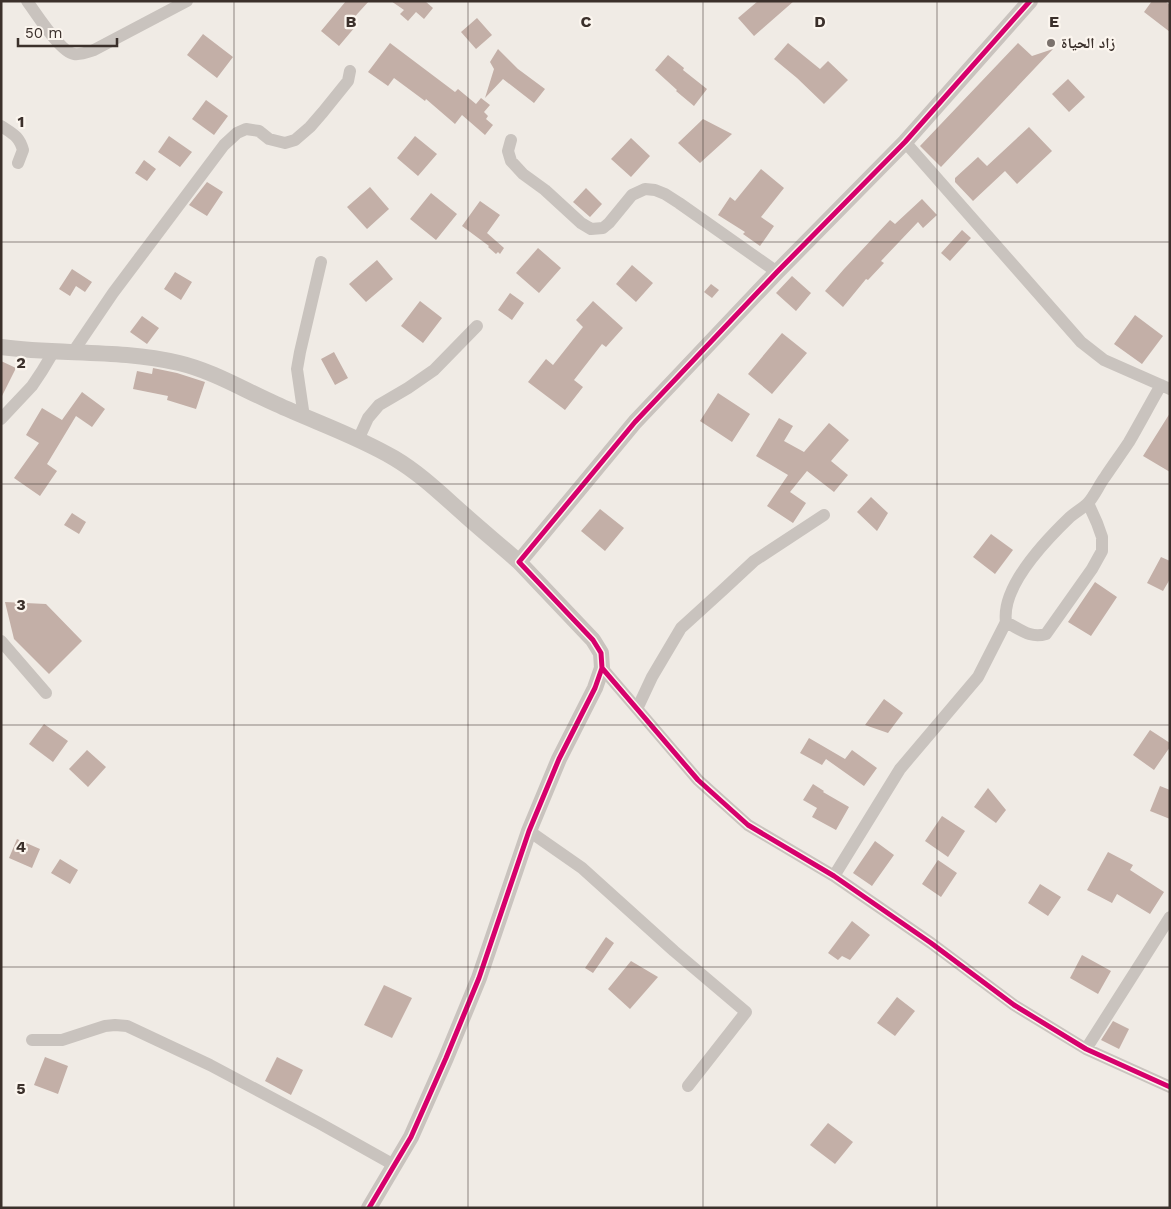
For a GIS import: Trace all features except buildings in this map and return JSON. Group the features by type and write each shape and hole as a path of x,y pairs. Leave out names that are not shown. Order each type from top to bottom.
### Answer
{"street":[{"path":"27,1 60,45 73,54 94,50 187,1"},
{"path":"519,562 635,422 777,272 905,142 1030,1"},
{"path":"73,352 113,293 224,145 246,129 259,131 269,139 285,143 295,140 310,128 324,112 348,81 350,71"},
{"path":"1,126 15,134 20,141 24,150 18,163"},
{"path":"511,140 508,151 511,161 523,174 545,190 581,223 592,229 603,228 609,223 632,195 645,189 656,190 679,203 777,272"},
{"path":"834,876 900,769 978,677 1006,622 1006,602 1014,584 1029,562 1057,530 1088,503 1165,387 1104,360 1081,342 905,142"},
{"path":"304,417 297,369 321,262"},
{"path":"358,440 368,418 378,405 434,370 477,326"},
{"path":"1,347 120,354 180,363 214,375 358,440 393,458 424,478 519,562 593,640 601,652 602,668 595,688 558,759 529,831 479,978 446,1058 411,1137 369,1208"},
{"path":"1,419 32,386 54,351"},
{"path":"1006,622 1031,635 1046,634 1092,569 1102,551 1102,538 1088,503"},
{"path":"637,709 652,677 681,628 754,561 824,515"},
{"path":"1,641 46,693"},
{"path":"602,668 698,780 748,825 834,876 931,943 1014,1005 1086,1049 1170,1087"},
{"path":"529,831 582,868 674,951 746,1012 688,1086"},
{"path":"1086,1049 1170,917"},
{"path":"32,1040 62,1040 105,1026 115,1024 127,1026 210,1065 319,1123 394,1166"}],"cycle path":[{"path":"369,1208 411,1137 446,1058 479,978 529,831 559,759 595,688 602,668 601,653 593,640 519,562 635,422 777,272 905,142 1030,1"},
{"path":"602,668 698,780 748,825 834,876 931,943 1014,1005 1086,1049 1170,1087"}],"place":[{"name":"زاد الحياة","path":"1051,43"}]}
